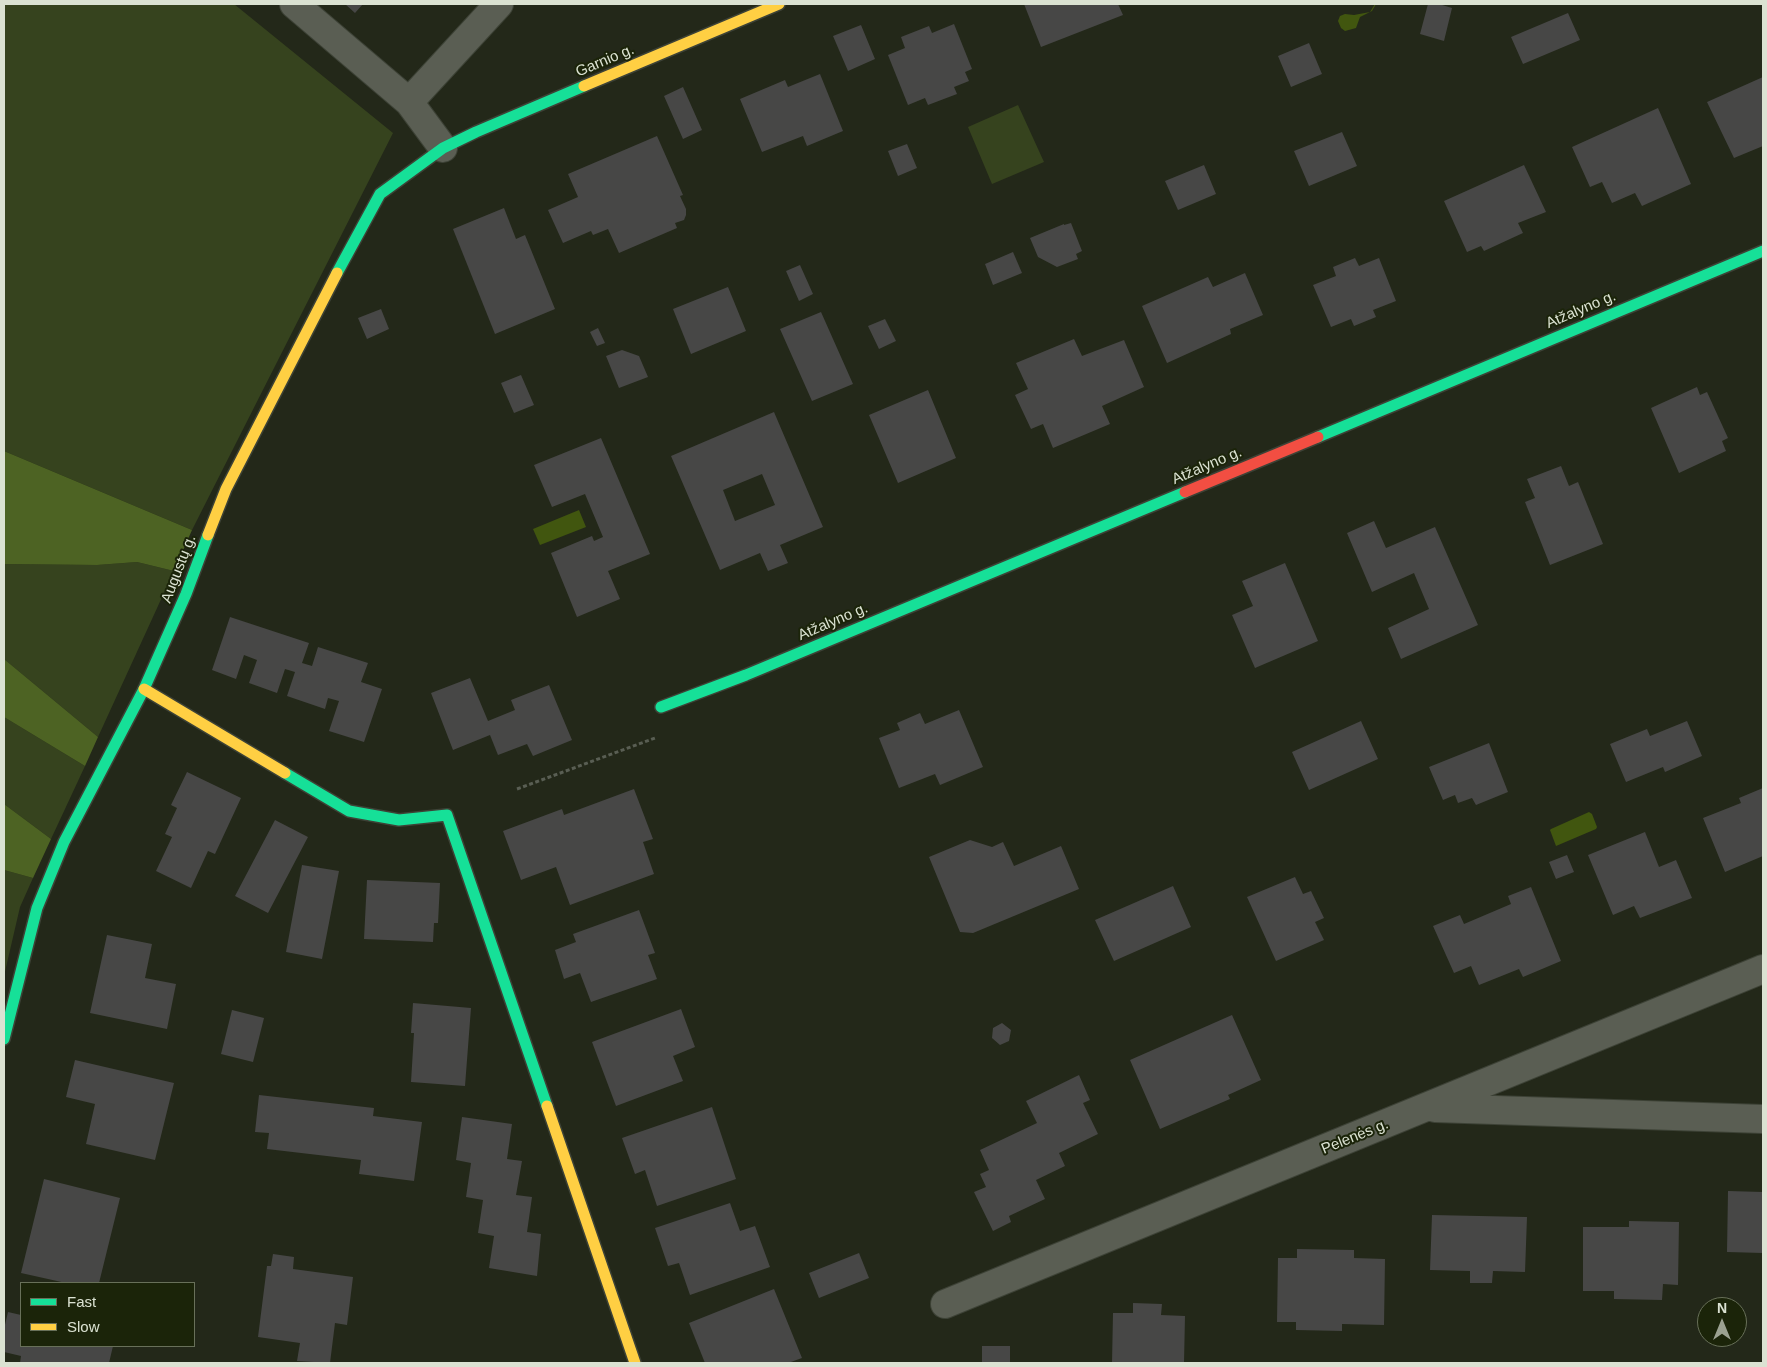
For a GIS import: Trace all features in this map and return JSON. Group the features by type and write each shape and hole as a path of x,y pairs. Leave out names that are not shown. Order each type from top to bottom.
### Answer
{"street":[{"path":"294,4 409,102 443,148"},
{"path":"409,102 500,4"},
{"name":"Garnio g.","path":"443,148 476,132 779,4"},
{"name":"Augustų g.","path":"4,1039 37,908 64,842 144,689 186,594 226,488 346,255 380,194 443,148"},
{"name":"Atžalyno g.","path":"661,708 746,675 1763,251"},
{"path":"144,689 349,812 399,820 447,815 635,1363"},
{"name":"Pelenės g.","path":"946,1304 1763,969"},
{"path":"1426,1108 1763,1119"}],"path":[{"path":"517,789 662,735 661,708"}],"shaded area":[{"path":"4,4 234,4 393,133 192,530 4,451"},
{"path":"1370,12 1360,17 1356,28 1345,31 1341,28 1338,21 1340,16 1345,14 1354,15"},
{"path":"1018,105 1044,162 992,184 968,127"},
{"path":"4,451 192,530 174,571 137,562 97,565 4,564"},
{"path":"579,510 586,527 540,545 533,529"},
{"path":"137,562 174,571 98,737 4,659 4,564 97,565"},
{"path":"4,659 98,737 85,766 4,717"},
{"path":"4,717 85,766 51,839 4,804"},
{"path":"4,804 51,839 33,878 4,870"},
{"path":"1589,812 1592,814 1596,829 1556,846 1550,830"},
{"path":"4,870 33,878 20,907 4,976"}],"building":[{"path":"345,4 363,4 355,13"},
{"path":"1024,4 1118,4 1123,15 1041,47"},
{"path":"1428,4 1439,4 1452,8 1444,41 1420,34"},
{"path":"1568,13 1580,40 1523,64 1511,37"},
{"path":"954,24 972,69 965,72 969,81 954,87 957,94 928,105 925,98 908,105 888,55 905,48 901,37 929,26 932,33"},
{"path":"861,25 875,59 848,71 833,36"},
{"path":"1309,43 1322,74 1291,87 1278,56"},
{"path":"820,74 843,131 807,146 803,136 762,152 740,99 785,80 788,87"},
{"path":"1763,77 1763,146 1734,158 1707,102"},
{"path":"683,87 702,130 683,139 664,96"},
{"path":"1658,108 1691,184 1642,206 1635,193 1612,203 1602,182 1590,187 1572,147"},
{"path":"1342,132 1357,166 1309,186 1294,151"},
{"path":"657,136 683,195 680,196 686,209 686,215 684,220 675,223 677,228 619,253 608,229 593,235 591,231 563,243 548,210 578,197 568,174"},
{"path":"907,144 917,168 898,176 888,151"},
{"path":"1204,165 1216,194 1178,210 1165,181"},
{"path":"1524,165 1546,212 1518,223 1523,233 1484,251 1481,246 1467,252 1444,201"},
{"path":"504,208 516,239 525,235 555,309 495,334 453,229"},
{"path":"1071,223 1082,251 1076,254 1078,259 1057,267 1038,257 1030,238"},
{"path":"1013,252 1022,273 993,285 985,264"},
{"path":"1355,258 1359,266 1379,258 1396,301 1373,310 1376,317 1354,326 1351,319 1331,327 1313,285 1336,276 1333,267"},
{"path":"800,265 813,294 799,301 786,271"},
{"path":"1245,273 1263,315 1230,329 1231,334 1167,363 1142,306 1208,277 1213,287"},
{"path":"728,287 746,331 691,354 673,309"},
{"path":"381,309 389,329 367,339 358,318"},
{"path":"821,312 853,384 812,401 780,329"},
{"path":"885,319 896,341 879,349 868,326"},
{"path":"598,328 605,343 597,346 590,332"},
{"path":"1074,339 1082,356 1124,340 1144,387 1102,406 1110,424 1053,448 1043,424 1031,429 1015,395 1028,389 1016,363"},
{"path":"622,350 639,356 648,377 619,388 606,356"},
{"path":"521,375 534,405 514,413 501,383"},
{"path":"1697,387 1700,395 1707,392 1728,438 1722,441 1726,451 1679,473 1651,408"},
{"path":"928,390 956,458 898,483 869,415"},
{"path":"774,412 823,527 780,545 788,563 768,571 760,553 720,570 671,456","holes":["762,474 775,505 735,521 723,490"]},
{"path":"601,438 650,554 608,571 620,599 577,617 551,553 592,536 594,541 603,537 585,494 552,507 534,465"},
{"path":"1561,466 1569,486 1578,482 1603,544 1550,565 1525,502 1535,498 1527,479"},
{"path":"1374,521 1386,548 1435,527 1478,625 1401,659 1388,628 1429,609 1414,573 1372,592 1347,533"},
{"path":"1285,563 1318,641 1255,668 1232,615 1253,606 1242,581"},
{"path":"230,617 309,643 302,663 312,666 318,647 368,663 361,682 382,689 364,742 329,731 339,701 328,698 325,709 287,696 295,672 285,669 277,693 249,683 257,660 244,655 236,679 212,670"},
{"path":"470,678 488,721 515,710 511,700 549,685 572,740 533,756 527,744 498,755 490,735 453,750 431,693"},
{"path":"959,710 983,767 940,785 935,774 899,788 879,738 900,730 897,723 920,713 925,724"},
{"path":"1361,721 1378,759 1309,790 1292,752"},
{"path":"1687,721 1702,756 1665,772 1663,767 1626,782 1610,744 1647,729 1650,736"},
{"path":"1489,743 1508,792 1476,805 1472,798 1458,803 1455,795 1443,800 1429,767"},
{"path":"187,772 241,798 215,854 208,851 191,888 156,871 172,837 165,834 177,808 171,805"},
{"path":"1763,788 1763,856 1725,872 1703,818 1741,803 1739,798"},
{"path":"634,789 653,839 643,842 654,874 570,905 556,867 521,880 503,831 562,809 564,815"},
{"path":"275,820 308,837 268,913 235,896"},
{"path":"1645,832 1659,867 1676,860 1692,898 1640,918 1634,906 1613,915 1588,855"},
{"path":"970,840 992,847 1003,842 1014,866 1061,846 1079,889 973,933 960,932 929,857"},
{"path":"1567,855 1574,872 1556,879 1549,862"},
{"path":"302,865 339,871 322,959 286,952"},
{"path":"1295,877 1303,894 1311,891 1324,918 1315,922 1324,940 1276,961 1247,897"},
{"path":"367,880 440,883 438,923 434,923 433,942 364,939"},
{"path":"1173,886 1191,927 1114,961 1095,920"},
{"path":"1531,887 1561,961 1523,977 1519,969 1479,985 1471,966 1454,973 1433,926 1460,915 1464,924 1511,904 1508,896"},
{"path":"639,910 655,953 648,955 657,979 591,1002 580,973 564,979 555,950 576,942 573,934"},
{"path":"107,935 152,944 145,978 176,984 167,1029 90,1013"},
{"path":"413,1003 471,1008 465,1086 411,1082 414,1033 411,1033"},
{"path":"681,1009 695,1047 673,1056 683,1081 616,1106 592,1042"},
{"path":"232,1010 264,1018 253,1062 221,1054"},
{"path":"1232,1015 1261,1080 1228,1095 1230,1099 1160,1129 1130,1060"},
{"path":"1002,1023 1011,1030 1009,1041 1000,1045 992,1038 993,1028"},
{"path":"75,1060 174,1083 155,1160 86,1144 95,1104 66,1097"},
{"path":"1079,1075 1090,1100 1083,1103 1098,1134 1059,1153 1065,1166 1036,1180 1045,1199 1009,1216 1011,1222 993,1231 974,1192 986,1187 980,1174 989,1170 980,1150 1037,1123 1026,1101"},
{"path":"259,1095 374,1108 373,1116 422,1122 414,1181 359,1174 361,1160 267,1149 269,1133 255,1132"},
{"path":"712,1107 736,1179 657,1206 645,1170 635,1174 622,1138"},
{"path":"462,1117 512,1124 507,1159 522,1161 516,1195 532,1197 527,1232 541,1234 537,1276 489,1268 494,1236 478,1233 483,1200 466,1197 471,1163 456,1160"},
{"path":"44,1179 120,1198 99,1282 62,1282 21,1273"},
{"path":"1728,1191 1763,1192 1763,1253 1727,1252"},
{"path":"730,1203 740,1231 755,1226 770,1267 690,1295 679,1263 668,1266 655,1228"},
{"path":"1432,1215 1527,1217 1525,1272 1493,1271 1492,1283 1470,1283 1470,1271 1430,1270"},
{"path":"1629,1221 1679,1222 1678,1285 1663,1284 1662,1300 1614,1299 1614,1291 1583,1291 1583,1227 1629,1227"},
{"path":"1297,1249 1354,1250 1354,1258 1385,1259 1384,1325 1342,1324 1342,1331 1296,1330 1296,1322 1277,1322 1278,1258 1297,1258"},
{"path":"859,1253 869,1278 819,1298 809,1273"},
{"path":"273,1254 294,1257 293,1269 353,1277 347,1325 335,1323 330,1363 297,1361 300,1343 258,1337 267,1266 271,1266"},
{"path":"774,1289 802,1358 788,1363 705,1363 689,1323"},
{"path":"1133,1303 1162,1304 1161,1315 1185,1316 1184,1363 1112,1363 1113,1313 1133,1313"},
{"path":"8,1312 20,1315 20,1347 113,1347 109,1363 20,1363 21,1356 4,1352 4,1329"},
{"path":"982,1346 1010,1346 1010,1363 982,1363"}],"traffic: fast":[{"path":"337,273 380,194 443,148 584,86"},
{"path":"1318,437 1763,251"},
{"path":"661,707 746,675 1185,492"},
{"path":"4,1039 37,908 64,842 144,689 186,594 208,535"},
{"path":"285,773 349,811 399,820 447,815 547,1106"}],"traffic: slow":[{"path":"584,86 779,4"},
{"path":"208,535 226,489 337,273"},
{"path":"144,689 285,773"},
{"path":"547,1106 635,1363"}],"traffic: jam":[{"path":"1185,492 1318,437"}]}
